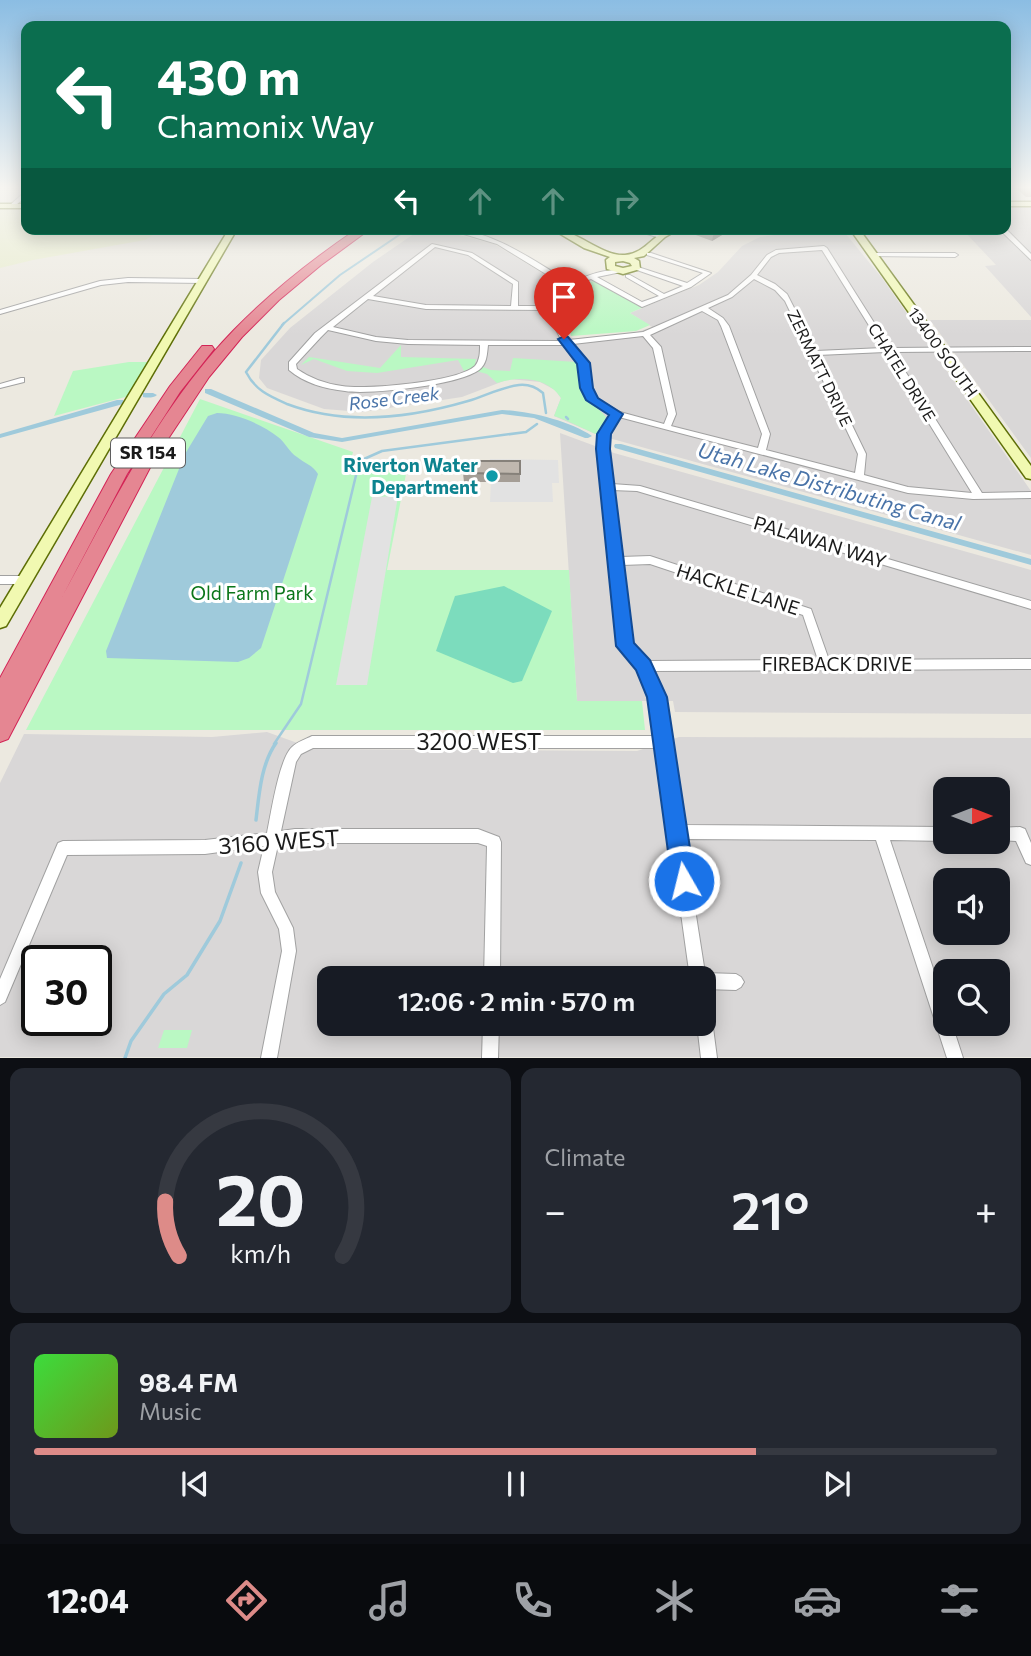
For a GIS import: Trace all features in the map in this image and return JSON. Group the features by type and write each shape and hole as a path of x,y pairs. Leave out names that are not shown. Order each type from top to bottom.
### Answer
{"highway":[{"name":"SR 154","path":"0,699 118,475 174,390 245,310 292,271 341,236"},
{"name":"SR 154","path":"0,732 136,474 185,397 225,346 264,307 320,260 354,236"}],"street":[{"path":"0,622 229,236"},
{"path":"476,236 496,242 571,286"},
{"path":"569,236 587,246 634,261 636,266 689,286"},
{"path":"598,250 630,254 662,236"},
{"path":"662,236 640,254 609,263 596,274 571,286 560,298 557,308 559,328 583,363 586,388 593,400 617,414 908,490 979,496 1031,495"},
{"path":"596,274 623,273 636,266 667,236"},
{"name":"13400 SOUTH","path":"859,236 1031,475"},
{"path":"1010,236 1031,257"},
{"path":"484,343 483,357 478,366 464,375 368,390 345,389 304,378 293,370 292,364 327,328 434,245 470,254 516,283 514,307"},
{"path":"587,246 623,273 664,296"},
{"name":"CHATEL DRIVE","path":"753,276 769,256 778,251 824,248 979,496"},
{"path":"596,274 642,305 689,286 708,274 649,254"},
{"path":"873,255 955,255"},
{"path":"327,328 394,342 567,343 645,334 730,296 753,276"},
{"name":"ZERMATT DRIVE","path":"753,276 783,292 862,454 859,477"},
{"path":"0,312 100,284 128,280 203,281"},
{"path":"367,297 405,305 557,308"},
{"path":"442,307 443,297"},
{"path":"702,308 720,319 725,326 766,434 762,452"},
{"path":"645,334 657,347 672,414 667,426"},
{"path":"813,353 1031,349"},
{"path":"0,386 21,380"},
{"path":"617,414 604,434 607,487 626,646 643,666 657,697 696,966"},
{"name":"PALAWAN WAY","path":"607,487 638,488 1031,605"},
{"name":"HACKLE LANE","path":"615,561 650,561 807,611 825,664"},
{"path":"0,580 25,580"},
{"name":"FIREBACK DRIVE","path":"643,666 1031,664"},
{"name":"3200 WEST","path":"271,839 290,760 297,750 312,741 663,742"},
{"path":"677,832 933,834"},
{"path":"881,834 955,1058"},
{"path":"1010,834 1020,834 1031,858"},
{"name":"3160 WEST","path":"0,997 63,848 205,847 295,836 478,836 494,842 492,966"},
{"path":"270,1058 289,951 286,928 268,893 265,872 271,839"},
{"path":"716,981 736,982"},
{"path":"490,1058 491,1036"},
{"path":"706,1036 709,1058"}],"shaded area":[{"path":"410,236 464,236 494,244 572,291 565,309 568,336 575,339 634,333 652,327 630,313 699,285 718,272 742,246 760,237 848,236 882,278 1031,491 1031,555 598,435 554,416 561,398 555,390 540,382 509,379 462,397 362,412 324,409 267,388 259,378 261,360 290,328 373,262"},
{"path":"969,236 1031,236 1031,317 985,266 996,265"},
{"path":"930,320 1031,320 1031,458 975,381"},
{"path":"560,433 614,453 1031,570 1031,714 675,712 673,701 577,701"},
{"path":"490,459 558,460 559,483 552,483 553,502 490,502 491,482 519,482 489,470"},
{"path":"398,496 367,685 336,685 372,497"},
{"path":"267,732 314,749 637,751 679,737 1031,738 1031,1057 0,1057 0,783 24,734 212,737"}],"green space":[{"path":"0,236 151,236 145,240 0,268"},
{"path":"595,280 644,307 630,313 650,325 636,331 571,336 568,309 572,296"},
{"path":"401,345 401,357 476,359 475,364 491,370 510,371 513,358 577,362 582,392 606,417 598,435 554,416 561,398 541,382 514,379 497,383 487,374 469,369 464,371 458,360 377,373 347,371 314,359 301,365 309,357 380,368"},
{"path":"129,362 150,362 129,396 54,416 73,371"},
{"name":"Old Farm Park","path":"200,399 353,452 349,467 407,469 387,570 569,570 577,701 642,701 645,730 26,730"},
{"path":"504,586 552,611 522,681 513,683 436,651 455,596"},
{"path":"164,1030 192,1030 187,1048 158,1048"}],"water":[{"path":"217,413 241,417 265,428 318,474 261,648 249,658 238,662 107,658 106,651 185,454 208,416"}],"building":[{"path":"465,461 520,461 520,474 463,473"}],"waterway":[{"name":"Rose Creek","path":"283,324 340,275 397,236"},
{"name":"Rose Creek","path":"283,324 246,372 258,388 287,404 332,415 378,417 446,407 523,385 532,386 543,393 546,413"},
{"name":"Utah Lake Distributing Canal","path":"208,391 312,435 342,440 502,412 535,416 588,436"},
{"name":"Utah Lake Distributing Canal","path":"146,395 153,395"},
{"name":"Utah Lake Distributing Canal","path":"0,436 120,402"},
{"name":"Rose Creek","path":"274,744 301,704 358,467 364,459 382,451 526,432 537,424"},
{"name":"Utah Lake Distributing Canal","path":"618,446 1031,562"},
{"name":"Rose Creek","path":"256,820 264,770 276,743"},
{"name":"Rose Creek","path":"125,1058 131,1041 164,994 187,975 220,921 241,863"}],"place":[{"name":"Riverton Water Department","path":"492,476"}],"route":[{"path":"564,339 583,363 586,388 593,400 617,414 604,434 603,449 626,646 643,666 657,697 684,881"}]}
